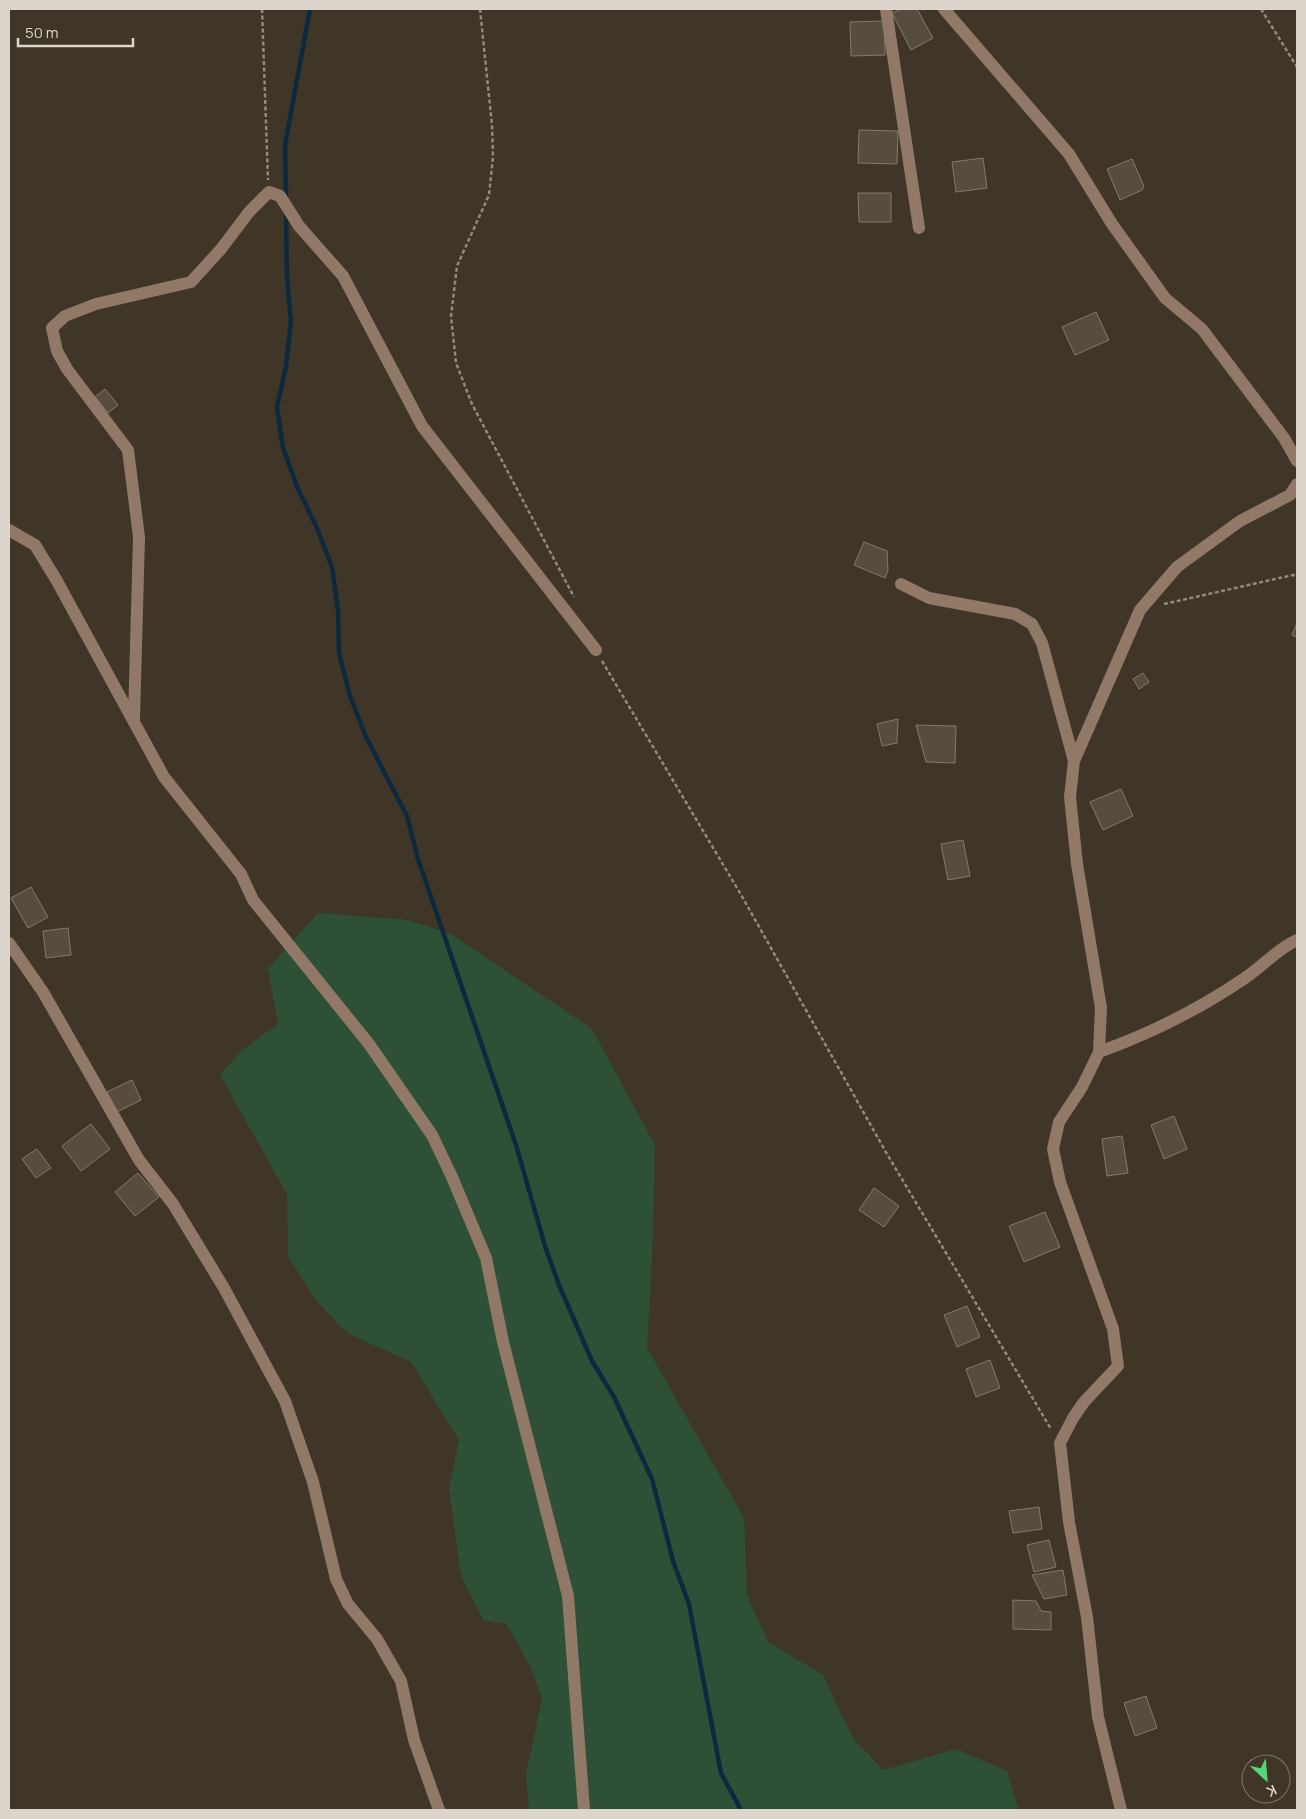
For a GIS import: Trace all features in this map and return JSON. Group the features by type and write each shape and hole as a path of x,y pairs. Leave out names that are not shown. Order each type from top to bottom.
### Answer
{"street":[{"path":"886,9 919,228"},
{"path":"944,9 1069,154 1112,224 1165,298 1202,329 1284,438 1297,461"},
{"path":"134,720 139,537 128,450 67,369 57,351 52,328 65,316 96,304 192,282 221,249 249,212 268,192 280,196 299,226 343,276 422,426 596,650"},
{"path":"1121,1810 1098,1716 1087,1617 1070,1522 1060,1444 1073,1418 1084,1402 1118,1366 1113,1329 1060,1182 1053,1148 1059,1122 1082,1087 1099,1052 1101,1008 1077,864 1070,797 1074,761 1140,610 1177,567 1240,521 1290,495 1297,484"},
{"path":"9,530 35,545 58,581 164,777 241,874 253,900 369,1044 432,1135 452,1177 486,1258 503,1342 568,1596 584,1810"},
{"path":"901,584 929,598 1015,614 1032,624 1042,643 1074,761"},
{"path":"1099,1052 1136,1038 1190,1013 1247,977 1286,945 1297,940"},
{"path":"9,943 43,992 138,1160 173,1204 219,1280 285,1401 313,1482 336,1579 348,1604 377,1638 401,1681 414,1740 439,1810"}],"path":[{"path":"262,9 268,192"},
{"path":"480,9 492,125 493,157 489,195 457,266 452,316 456,363 472,404 575,599"},
{"path":"1260,9 1297,68"},
{"path":"1140,610 1293,575 1297,576"},
{"path":"596,650 740,893 887,1154 1060,1444"}],"green space":[{"path":"318,913 408,920 451,934 592,1029 655,1145 647,1348 744,1518 747,1595 768,1642 823,1675 853,1738 883,1770 956,1749 1007,1771 1019,1810 529,1810 526,1775 542,1698 529,1664 506,1624 483,1620 461,1576 449,1488 459,1440 411,1362 347,1333 316,1300 288,1256 287,1194 220,1075 242,1050 278,1024 268,969"}],"building":[{"path":"901,9 917,9 933,38 911,50 892,13"},
{"path":"884,21 885,55 851,56 850,22"},
{"path":"859,130 898,131 897,164 858,163"},
{"path":"983,158 987,188 956,192 952,162"},
{"path":"1132,159 1144,186 1142,190 1120,200 1107,169"},
{"path":"858,193 891,193 891,222 859,222"},
{"path":"1096,312 1109,340 1075,355 1062,327"},
{"path":"105,389 118,405 108,413 95,397"},
{"path":"864,542 887,551 888,570 885,578 854,565"},
{"path":"1297,623 1297,637 1292,635"},
{"path":"1143,673 1149,682 1139,689 1133,679"},
{"path":"898,719 897,743 882,746 877,724"},
{"path":"916,725 956,726 955,763 926,762"},
{"path":"1121,789 1133,816 1103,830 1090,802"},
{"path":"963,840 970,876 948,880 941,844"},
{"path":"31,887 48,917 28,928 11,898"},
{"path":"68,928 71,955 46,958 43,931"},
{"path":"132,1080 141,1100 117,1112 107,1092"},
{"path":"1174,1116 1187,1149 1164,1159 1151,1125"},
{"path":"91,1124 110,1149 81,1171 62,1146"},
{"path":"1122,1136 1128,1173 1107,1176 1102,1139"},
{"path":"37,1149 51,1168 36,1178 22,1159"},
{"path":"138,1173 159,1197 135,1216 115,1192"},
{"path":"874,1188 899,1206 884,1227 859,1210"},
{"path":"1045,1212 1060,1247 1024,1262 1009,1226"},
{"path":"967,1306 980,1337 957,1347 944,1315"},
{"path":"990,1360 1000,1388 976,1397 966,1369"},
{"path":"1039,1507 1042,1529 1013,1533 1009,1511"},
{"path":"1049,1540 1056,1567 1034,1572 1027,1545"},
{"path":"1063,1570 1067,1595 1044,1599 1032,1575"},
{"path":"1013,1600 1036,1601 1041,1611 1051,1612 1051,1630 1013,1629"},
{"path":"1146,1696 1157,1728 1135,1736 1124,1703"}],"waterway":[{"path":"286,198 285,145 310,9"},
{"path":"286,213 287,278 291,322 286,366 277,407 283,448 298,489 317,528 332,567 338,610 339,653 350,696 366,737 407,816 418,859 516,1145 545,1246 559,1285 592,1361 614,1397 652,1479 673,1561 689,1604 721,1773 741,1810"}]}
